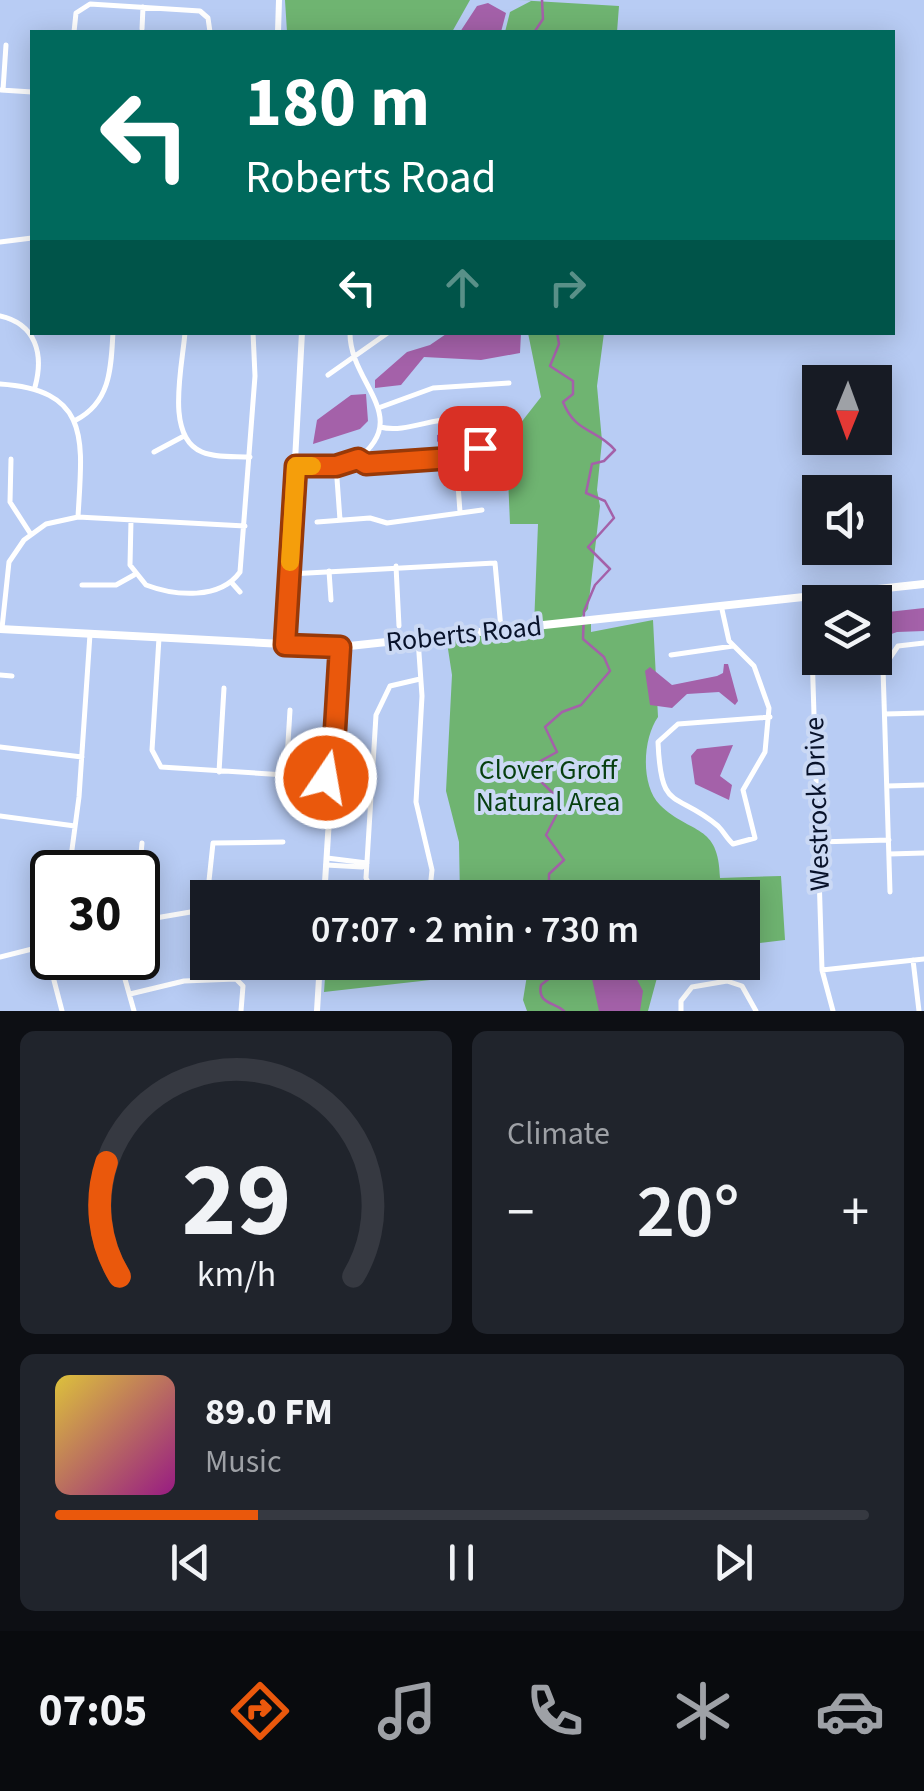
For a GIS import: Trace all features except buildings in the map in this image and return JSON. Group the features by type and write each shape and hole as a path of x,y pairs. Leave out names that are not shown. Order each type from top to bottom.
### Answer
{"main road":[{"name":"Roberts Road","path":"892,589 924,587"},
{"name":"Roberts Road","path":"1,629 340,647 802,596"}],"street":[{"path":"278,30 279,0"},
{"path":"74,30 80,8 90,4 200,11 207,16 210,30"},
{"path":"142,29 143,7"},
{"path":"6,45 2,90 30,92"},
{"path":"0,242 30,238"},
{"path":"0,316 30,325"},
{"path":"33,335 38,349 34,387"},
{"path":"76,420 103,398 113,335"},
{"path":"185,335 180,418 184,436 204,453 250,457"},
{"path":"130,520 129,554 134,574 146,585 210,593 232,583 242,566 246,526 256,350 254,335"},
{"path":"285,645 302,335"},
{"path":"296,466 336,466 358,459 380,427 381,407 353,357 350,335"},
{"path":"328,376 385,335"},
{"path":"381,407 433,388 509,383"},
{"path":"0,384 34,387 58,400 76,420 82,454 78,517"},
{"path":"358,459 366,464 471,456 482,442 480,431 471,420 454,419 410,428 380,427"},
{"path":"154,452 184,436"},
{"path":"456,458 460,512"},
{"path":"11,459 10,502 30,533"},
{"path":"336,466 340,520"},
{"path":"317,522 370,518 387,523 482,510"},
{"path":"1,629 7,569 30,533 52,521 78,517 246,526"},
{"path":"289,574 496,560 501,630"},
{"path":"396,566 399,626"},
{"path":"329,571 331,600"},
{"path":"82,585 116,585 134,574"},
{"path":"232,583 240,592"},
{"path":"722,605 733,646 754,666 770,717 765,752 743,790 756,832 751,842 733,844 718,826 677,804 662,784 658,742 678,724 770,717"},
{"path":"72,850 90,634"},
{"path":"159,638 152,750 156,762 168,769 332,778"},
{"path":"418,638 416,802 431,880"},
{"path":"890,892 885,661 898,646 924,643"},
{"path":"671,655 733,646"},
{"path":"326,880 340,647"},
{"path":"0,675 12,676"},
{"name":"Westrock Drive","path":"810,675 822,970 833,1011"},
{"path":"368,880 380,698 390,686 420,679"},
{"path":"219,772 224,688"},
{"path":"286,776 290,710"},
{"path":"885,714 924,713"},
{"path":"0,747 82,758"},
{"path":"887,786 924,785"},
{"path":"0,816 75,826"},
{"path":"818,842 889,840"},
{"path":"209,880 212,843 283,842"},
{"path":"141,850 142,843"},
{"path":"889,854 924,853"},
{"path":"327,862 366,863"},
{"path":"160,917 190,912"},
{"path":"0,957 30,950"},
{"path":"822,970 924,959"},
{"path":"913,960 919,1011"},
{"path":"130,994 203,978 242,982 242,1011"},
{"path":"56,980 62,1011"},
{"path":"126,980 134,1011"},
{"path":"317,1011 319,980"},
{"path":"681,1011 684,994 702,984 735,982 756,1011"}],"green space":[{"path":"285,0 470,0 453,30 287,30"},
{"path":"517,0 619,6 617,30 506,30 510,12 531,1"},
{"name":"Clover Groff Natural Area","path":"528,335 604,335 597,386 602,441 597,490 600,506 588,609 578,621 591,620 591,632 653,620 658,717 647,749 649,786 660,805 709,839 715,848 720,878 781,876 785,940 760,943 760,880 460,880 459,842 446,791 452,675 446,636 534,626 538,524 510,524 508,477 516,429 541,397"},
{"path":"325,980 430,980 324,992"},
{"path":"526,980 656,980 648,1011 527,1011 523,1000"}],"shaded area":[{"path":"488,3 506,13 502,30 461,30 477,6"},
{"path":"445,335 521,335 520,353 481,360 424,357 401,385 375,388 375,380 407,352 430,345"},
{"path":"366,394 368,421 360,429 313,444 317,420 351,395"},
{"path":"465,428 472,438 464,448 441,447 437,441 437,435"},
{"path":"924,608 924,631 892,634 892,612"},
{"path":"724,664 728,664 738,701 735,705 719,692 687,694 672,708 650,705 645,671 650,667 672,685 717,676 723,673"},
{"path":"733,745 720,776 732,785 729,800 695,784 691,756 697,749"},
{"path":"592,980 637,980 643,991 640,1011 599,1011"}],"waterway":[{"path":"536,30 543,19 542,0"},
{"path":"549,880 549,874 564,860 546,835 560,808 558,798 532,773 533,765 557,752 545,727 562,712 581,705 610,671 604,657 583,639 584,611 595,585 610,569 588,547 614,518 605,501 586,493 592,464 604,461 615,450 568,412 563,402 573,394 573,381 550,366 559,344 558,335"},
{"path":"547,980 541,985 542,996 564,1011"}],"slow traffic":[{"path":"290,562 296,466 312,466"}],"route":[{"path":"326,778 332,778 340,647 285,645 296,466 336,466 358,459 366,464 466,457 480,448"}]}
